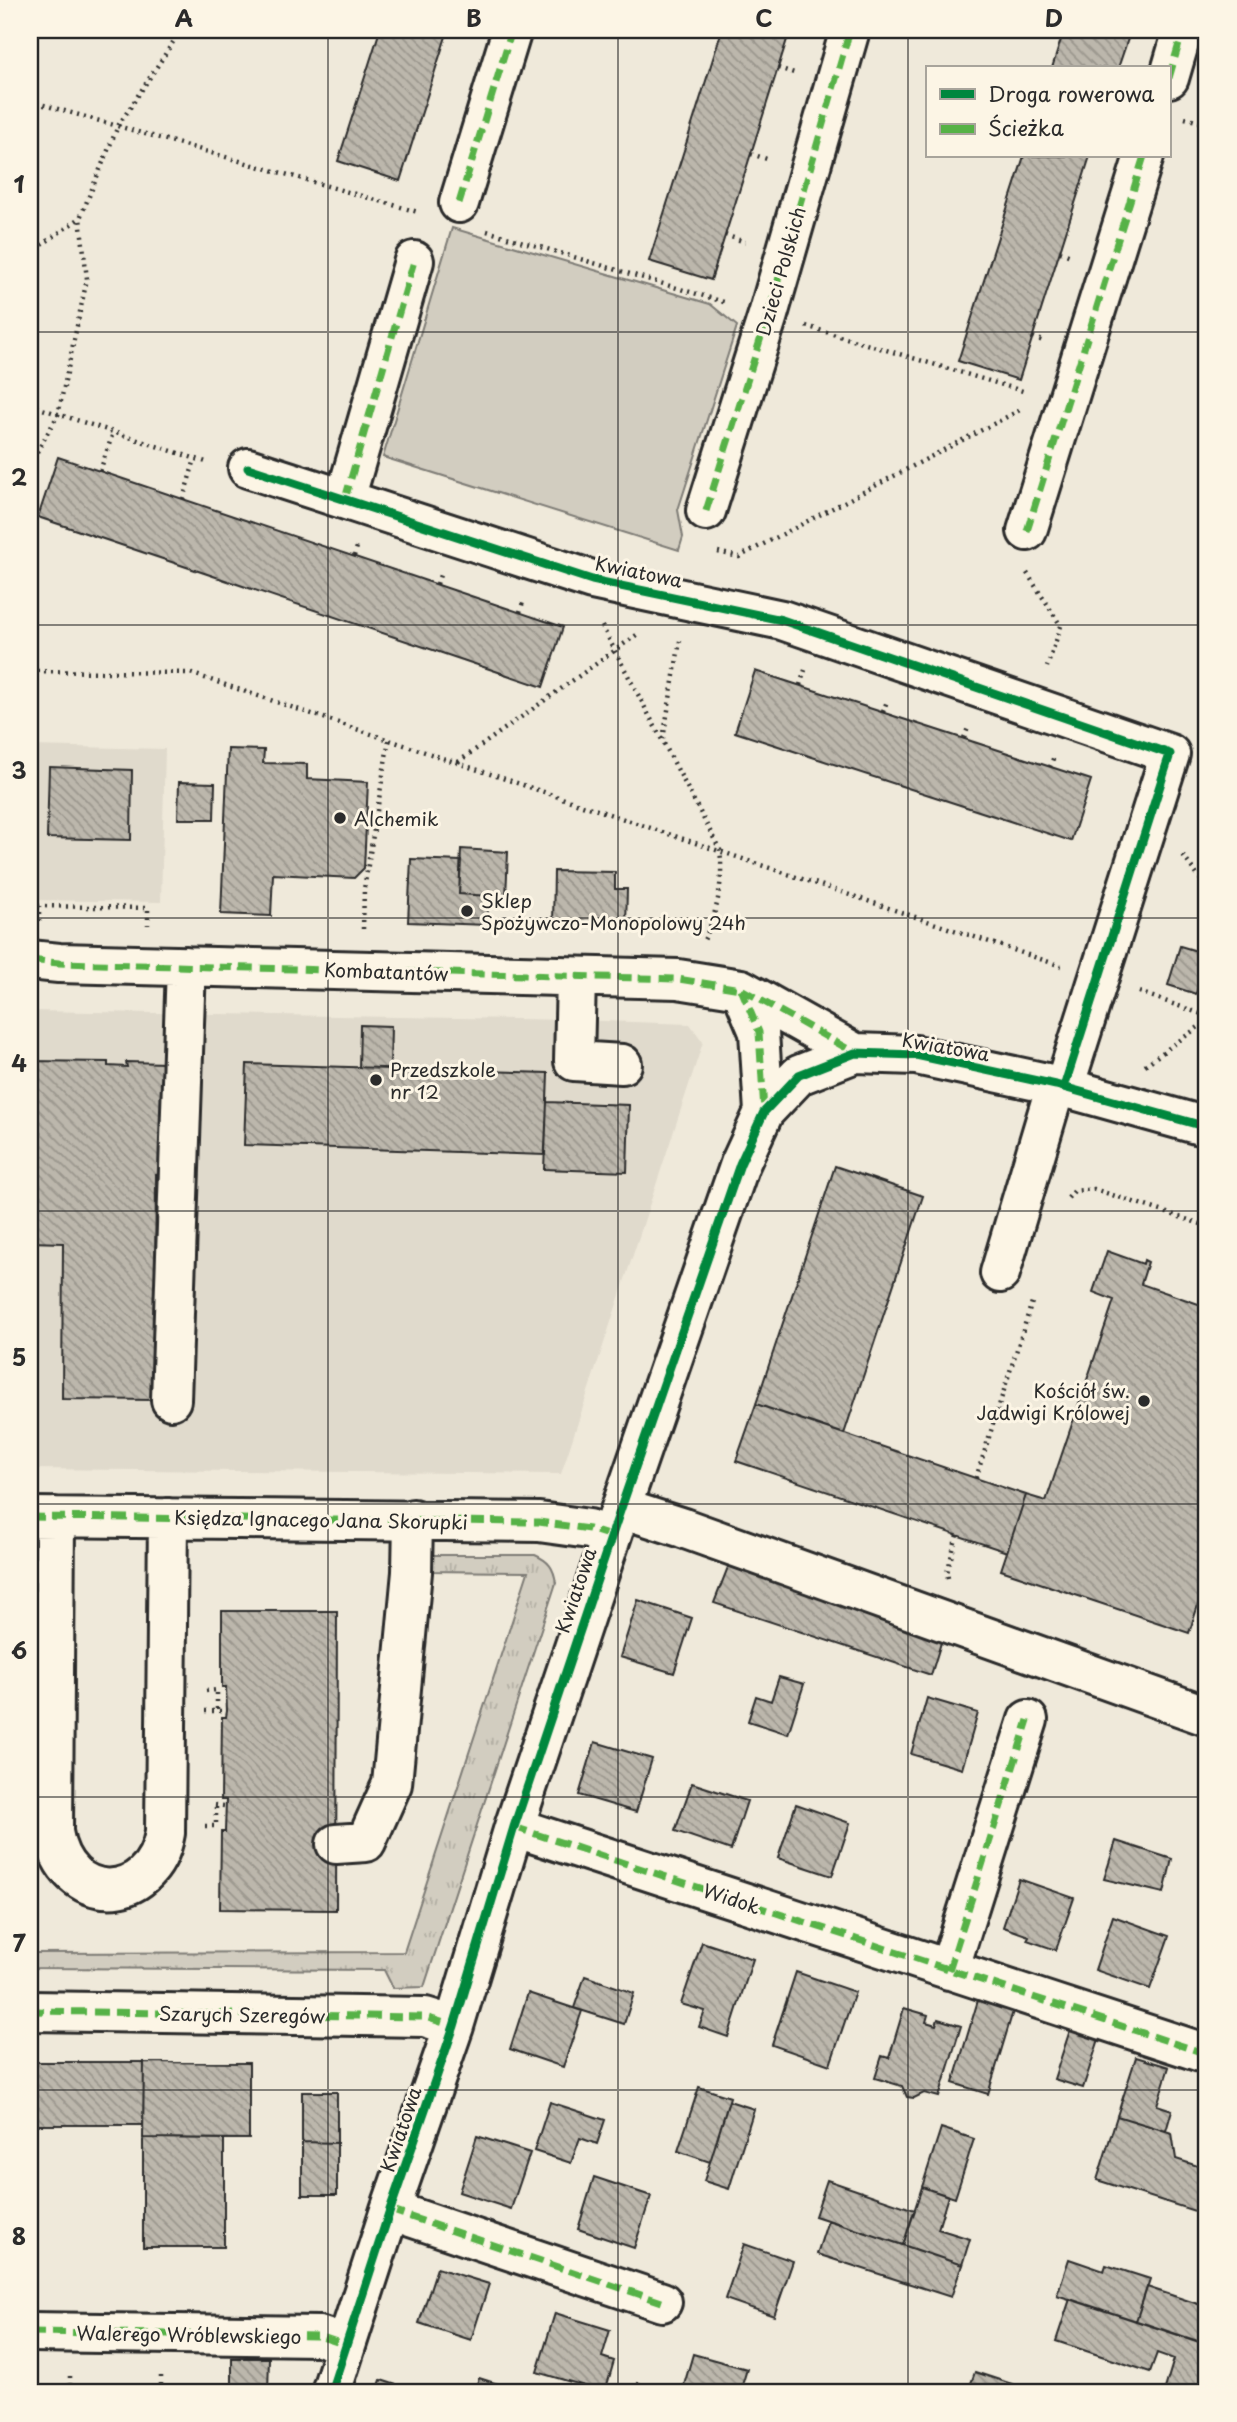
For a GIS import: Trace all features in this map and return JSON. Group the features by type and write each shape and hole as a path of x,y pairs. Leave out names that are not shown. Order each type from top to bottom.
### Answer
{"street":[{"path":"454,215 512,30"},
{"name":"Dzieci Polskich","path":"706,511 768,315 850,30"},
{"path":"1170,75 1184,30"},
{"path":"1025,550 1143,158"},
{"path":"345,499 414,261"},
{"name":"Kwiatowa","path":"248,468 592,580 782,620 1170,754 1098,978 1060,1086"},
{"name":"Kombatantów","path":"30,960 678,979 741,989 855,1053"},
{"path":"171,1400 186,966"},
{"path":"576,977 574,1061 622,1064"},
{"path":"741,989 759,1032 764,1112"},
{"name":"Kwiatowa","path":"331,2392 454,2026 514,1826 616,1522 740,1164 764,1112 799,1075 855,1053 916,1055 1060,1086 1207,1127"},
{"path":"1000,1273 1060,1086"},
{"path":"42,1517 53,1832 56,1851 66,1868 81,1880 99,1888 119,1888 137,1881 152,1868 162,1851 165,1832 168,1518"},
{"name":"Księdza Ignacego Jana Skorupki","path":"42,1517 413,1519 539,1522 589,1529 616,1522 683,1528 1207,1716"},
{"path":"336,1844 366,1842 392,1784 412,1572 413,1519"},
{"path":"949,1970 1028,1720"},
{"name":"Widok","path":"514,1826 1207,2054"},
{"name":"Szarych Szeregów","path":"30,2011 425,2017 454,2026"},
{"path":"390,2210 662,2302"},
{"name":"Walerego Wróblewskiego","path":"30,2332 319,2336 346,2345"}],"path":[{"path":"30,464 58,415 87,279 80,218 118,126 181,30"},
{"path":"30,101 454,215 768,315 1031,394"},
{"path":"1182,117 1207,124"},
{"path":"751,154 778,162"},
{"path":"30,253 80,218"},
{"path":"725,235 752,244"},
{"path":"715,551 739,557 1032,404"},
{"path":"100,471 113,433"},
{"path":"183,499 195,459"},
{"path":"1025,550 1060,626 1033,708"},
{"path":"599,619 720,850 723,871 710,929 698,952"},
{"path":"663,740 681,633"},
{"path":"30,671 190,673 1207,1016"},
{"path":"362,970 364,889 389,739"},
{"path":"39,923 39,906 148,908 148,934"},
{"path":"1063,1204 1074,1191 1094,1189 1207,1226"},
{"path":"975,1478 1034,1295"}],"shaded area":[{"path":"30,746 165,749 161,902 30,900"},
{"path":"30,1011 690,1024 703,1042 561,1474 30,1469"}],"green space":[{"path":"452,228 710,304 737,326 678,510 683,537 679,550 383,457"},
{"path":"430,1555 535,1555 550,1566 556,1583 424,1987 393,1988 384,1970 30,1968 30,1953 404,1952 528,1572 429,1571"}],"building":[{"path":"380,30 448,30 400,181 338,161"},
{"path":"722,30 790,30 711,280 649,261"},
{"path":"1064,30 1131,30 1119,66 1053,66"},
{"path":"1023,158 1089,158 1019,380 958,361"},
{"path":"58,457 563,627 543,687 38,517"},
{"path":"755,671 1091,780 1071,841 735,732"},
{"path":"228,749 264,750 263,763 307,764 307,779 368,782 364,868 354,878 273,874 271,916 221,914"},
{"path":"49,767 132,770 131,840 47,838"},
{"path":"179,782 215,783 214,819 178,819"},
{"path":"461,849 508,852 506,897 459,894"},
{"path":"411,859 461,861 459,894 489,896 487,925 408,922"},
{"path":"554,871 615,872 615,889 627,889 626,926 553,925"},
{"path":"1180,946 1207,954 1196,994 1168,985"},
{"path":"360,1025 391,1026 390,1069 359,1068"},
{"path":"30,1061 108,1062 108,1066 127,1067 126,1062 167,1063 166,1174 156,1175 154,1400 62,1399 63,1243 30,1242"},
{"path":"247,1064 548,1073 545,1155 244,1145"},
{"path":"547,1102 629,1105 627,1172 544,1169"},
{"path":"835,1166 923,1196 844,1434 756,1404"},
{"name":"Kościół św. Jadwigi Królowej","path":"1107,1251 1143,1264 1144,1260 1148,1262 1141,1284 1207,1307 1207,1598 1201,1596 1189,1633 1001,1570 1026,1495 1046,1501 1114,1300 1093,1292"},
{"path":"756,1404 1026,1495 1007,1552 736,1461"},
{"path":"730,1562 944,1633 931,1675 714,1603"},
{"path":"638,1600 692,1618 674,1673 620,1657"},
{"path":"222,1611 337,1611 336,1910 220,1909 221,1832 225,1832 226,1800 221,1800 222,1717 226,1717 227,1711 226,1687 222,1687"},
{"path":"779,1677 804,1684 788,1734 748,1721 756,1696 771,1701"},
{"path":"927,1698 978,1713 962,1769 911,1754"},
{"path":"595,1742 652,1759 636,1812 579,1795"},
{"path":"692,1783 747,1801 731,1850 675,1831"},
{"path":"796,1804 850,1823 832,1876 778,1858"},
{"path":"1116,1841 1172,1859 1164,1893 1104,1879"},
{"path":"1019,1879 1074,1898 1056,1950 1027,1940 1029,1936 1003,1927"},
{"path":"1113,1916 1169,1936 1150,1989 1095,1970"},
{"path":"702,1942 753,1959 728,2037 699,2027 705,2011 681,2004"},
{"path":"796,1972 855,1992 830,2065 772,2045"},
{"path":"585,1976 634,1993 624,2024 574,2008"},
{"path":"528,1993 582,2011 563,2067 510,2049"},
{"path":"979,1997 1014,2008 988,2094 953,2083"},
{"path":"904,2008 928,2015 926,2022 936,2025 938,2019 961,2026 939,2097 924,2093 914,2098 907,2097 902,2086 875,2078 882,2056 889,2058"},
{"path":"1071,2027 1100,2036 1083,2088 1054,2079"},
{"path":"1136,2057 1169,2067 1157,2105 1172,2110 1166,2131 1117,2116"},
{"path":"30,2062 144,2062 143,2125 30,2125"},
{"path":"144,2062 249,2063 249,2139 143,2138"},
{"path":"699,2087 730,2097 710,2162 678,2151"},
{"path":"302,2092 337,2092 337,2143 302,2142"},
{"path":"729,2101 754,2109 729,2189 704,2181"},
{"path":"550,2102 605,2120 597,2144 580,2138 571,2163 534,2151"},
{"path":"1117,2116 1172,2133 1176,2159 1207,2169 1207,2215 1097,2180"},
{"path":"941,2128 974,2139 955,2198 922,2187"},
{"path":"477,2136 530,2153 511,2209 459,2192"},
{"path":"143,2138 224,2139 224,2247 143,2247"},
{"path":"302,2142 337,2143 337,2195 302,2195"},
{"path":"594,2177 651,2196 634,2248 578,2229"},
{"path":"827,2180 915,2210 903,2245 815,2216"},
{"path":"922,2187 948,2196 938,2229 970,2239 962,2265 903,2245"},
{"path":"828,2220 962,2265 951,2297 817,2254"},
{"path":"744,2244 793,2261 774,2316 725,2299"},
{"path":"1069,2259 1104,2271 1106,2265 1150,2279 1136,2321 1057,2295"},
{"path":"437,2268 489,2284 471,2340 419,2323"},
{"path":"1147,2287 1207,2307 1207,2317 1199,2342 1136,2321"},
{"path":"1070,2299 1207,2344 1207,2392 1164,2392 1174,2359 1157,2353 1150,2372 1056,2341"},
{"path":"555,2313 610,2330 602,2357 614,2361 605,2392 537,2372"},
{"path":"1207,2317 1207,2344 1199,2342"},
{"path":"693,2354 747,2369 740,2392 682,2392"},
{"path":"232,2358 269,2358 268,2392 232,2392"},
{"path":"975,2372 1027,2389 1026,2392 968,2392"},
{"path":"479,2378 501,2385 520,2392 474,2392"},
{"path":"381,2380 418,2392 377,2392"},
{"path":"638,2383 661,2390 635,2392"}],"marked path":[{"path":"459,203 512,30"},
{"path":"706,511 768,315 850,30"},
{"path":"1170,75 1183,30"},
{"path":"1027,531 1143,158"},
{"path":"345,499 414,261"},
{"path":"30,960 59,963 678,979 741,989 855,1053"},
{"path":"741,989 759,1032 764,1111"},
{"path":"30,1517 539,1522 589,1529 611,1536"},
{"path":"949,1970 1028,1720"},
{"path":"514,1827 1207,2054"},
{"path":"30,2011 425,2017 454,2026"},
{"path":"390,2210 662,2302"},
{"path":"30,2332 319,2336 346,2345"}],"cycle path":[{"path":"248,468 592,580 782,620 1170,754 1064,1087"},
{"path":"331,2392 454,2026 514,1827 621,1508 740,1164 764,1112 799,1075 855,1053 916,1055 1056,1085 1207,1127"}],"place":[{"name":"Alchemik","path":"340,818"},
{"name":"Sklep Spożywczo-Monopolowy 24h","path":"467,911"},
{"name":"Przedszkole nr 12","path":"376,1080"},
{"name":"Kościół św. Jadwigi Królowej","path":"1144,1401"}]}
